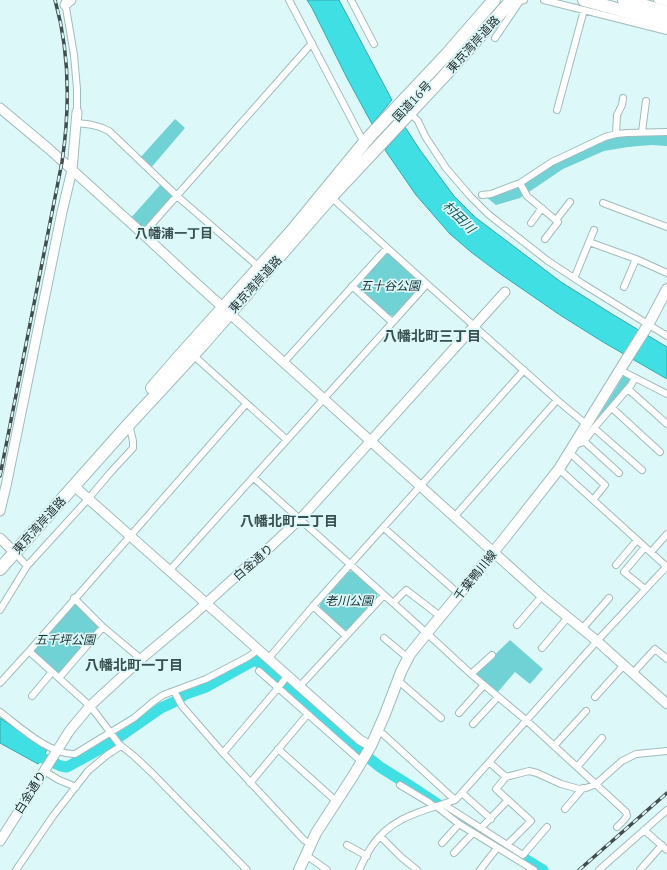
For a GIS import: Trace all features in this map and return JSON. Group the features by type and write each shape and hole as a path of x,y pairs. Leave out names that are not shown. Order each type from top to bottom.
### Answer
{"highway":[{"name":"東京湾岸道路","path":"405,111 452,48 494,0"},
{"name":"国道16号","path":"405,111 502,0"},
{"name":"東京湾岸道路","path":"0,559 12,550 74,486 193,355 259,267 291,232 334,180 370,143 446,74 512,0"},
{"path":"593,0 610,7 667,23"},
{"path":"624,0 667,12"},
{"path":"584,5 610,7"},
{"name":"東京湾岸道路","path":"0,569 12,550 178,358 226,310 259,280 331,197 370,143"}],"main road":[{"name":"千葉鴨川線","path":"299,870 316,833 365,755 377,732 397,680 408,658 440,616 494,552 591,426 667,288"}],"street":[{"path":"289,0 312,44 370,143"},
{"path":"351,0 374,44"},
{"path":"495,38 520,2 524,0"},
{"path":"544,0 584,5 667,31"},
{"path":"657,0 667,3"},
{"path":"0,511 72,170 77,112 77,90 67,2"},
{"path":"557,110 584,5"},
{"path":"143,234 312,44"},
{"path":"616,134 617,115 622,105 623,98"},
{"path":"642,132 646,101"},
{"path":"0,108 72,170 542,596 666,702"},
{"path":"405,111 418,121 425,136 446,168 488,214 548,261 647,326 667,336"},
{"path":"76,123 98,126 109,131 177,196 259,267"},
{"path":"482,195 492,194 520,183 552,162 605,137 616,134 667,132"},
{"path":"520,183 527,196 556,220"},
{"path":"331,197 426,284 557,400 591,426 642,470"},
{"path":"545,240 558,222 556,220 570,202"},
{"path":"603,203 667,226"},
{"path":"531,223 542,208"},
{"path":"576,274 594,230"},
{"path":"589,242 636,259 667,273"},
{"path":"284,362 387,248"},
{"path":"624,287 636,259"},
{"path":"170,570 254,478 426,284"},
{"path":"352,286 392,322"},
{"name":"白金通り","path":"0,841 70,730 90,706 141,659 275,543 300,519 505,292"},
{"path":"193,355 288,440"},
{"path":"622,368 635,378 667,394"},
{"path":"269,658 313,606 524,370"},
{"path":"591,426 612,408 635,378"},
{"path":"628,389 667,424"},
{"path":"455,516 557,400"},
{"path":"0,683 246,404"},
{"path":"612,408 660,452"},
{"path":"0,610 27,566 133,448 134,441 129,424"},
{"path":"593,500 605,486 576,446 586,443 619,473"},
{"path":"359,870 372,846 380,836 396,822 406,816 455,800 667,566 559,469"},
{"path":"254,478 471,674 527,721 626,812 627,816 616,827"},
{"path":"74,486 360,740 365,755"},
{"path":"384,528 459,594"},
{"path":"651,552 667,534"},
{"path":"0,538 27,566"},
{"path":"616,564 637,540"},
{"path":"646,547 624,572 646,590"},
{"path":"394,603 406,590 440,616"},
{"path":"300,686 384,595"},
{"path":"516,625 542,596"},
{"path":"74,598 104,627 141,659"},
{"path":"582,629 609,598"},
{"path":"313,606 346,636"},
{"path":"542,648 568,617"},
{"path":"59,678 104,627"},
{"path":"384,638 408,658"},
{"path":"31,649 31,653 90,706 120,745 140,761 247,870"},
{"path":"0,712 36,739 56,751 68,755 75,754 111,734 163,696 206,679 248,657 259,649"},
{"path":"633,673 655,649 667,660"},
{"path":"471,674 492,655"},
{"path":"595,697 624,665"},
{"path":"259,671 307,715 365,755"},
{"path":"32,696 52,672"},
{"path":"223,753 288,675"},
{"path":"397,680 441,718"},
{"path":"459,714 484,685"},
{"path":"174,691 182,706 223,753 304,840 311,844"},
{"path":"473,724 498,696"},
{"path":"554,746 586,711"},
{"path":"250,783 307,715"},
{"path":"377,732 383,734 455,800"},
{"path":"577,767 602,738"},
{"path":"16,870 53,816 88,771 120,745"},
{"path":"278,749 336,801"},
{"path":"508,845 531,821 496,789 506,777 529,771 562,784 586,788 596,784 622,761 636,754 667,751"},
{"path":"490,763 506,777"},
{"path":"46,767 59,780 76,787"},
{"path":"400,785 430,803 439,806 481,828 523,855 547,827"},
{"path":"565,809 583,788"},
{"path":"462,793 491,819"},
{"path":"481,828 508,800"},
{"path":"439,806 459,824 534,870"},
{"path":"599,870 667,810"},
{"path":"442,843 459,824"},
{"path":"640,870 664,848 644,830"},
{"path":"454,853 473,833"},
{"path":"380,836 401,857 417,870"},
{"path":"346,845 367,856"},
{"path":"480,870 496,848"},
{"path":"306,855 327,870"}],"green space":[{"path":"175,119 185,128 150,169 139,159"},
{"path":"623,135 667,135 667,146 651,145 604,151 563,169 520,198 496,205 486,197 520,186 556,163 612,138"},
{"path":"162,183 176,196 143,233 129,220"},
{"name":"五十谷公園","path":"389,253 420,281 421,285 394,316 389,315 358,287 358,282 384,254"},
{"path":"624,375 630,378 629,382 621,394 595,422"},
{"name":"老川公園","path":"354,571 377,592 377,598 350,629 344,630 320,608 320,604 348,572"},
{"name":"五千坪公園","path":"76,604 98,624 98,629 60,672 56,673 34,652 33,647 71,605"},
{"path":"510,640 543,669 530,684 515,672 497,693 475,674"}],"water":[{"path":"307,0 339,0 392,100 372,124 347,78"},
{"name":"村田川","path":"405,127 454,196 475,217 561,282 667,347 667,379 560,315 499,273 450,234 416,195 385,150"},
{"path":"0,718 47,749 38,764 0,743"}],"waterway":[{"path":"38,756 67,767 109,744 161,708 186,694 206,687 253,661 257,661 338,733 380,767 480,832 543,870"}],"railway":[{"path":"0,476 65,142 67,101 66,60 64,40 55,0"},
{"path":"579,870 667,793"}],"district":[{"name":"八幡浦一丁目","path":"174,233"},
{"name":"八幡北町三丁目","path":"432,336"},
{"name":"八幡北町二丁目","path":"289,521"},
{"name":"八幡北町一丁目","path":"134,665"}]}
